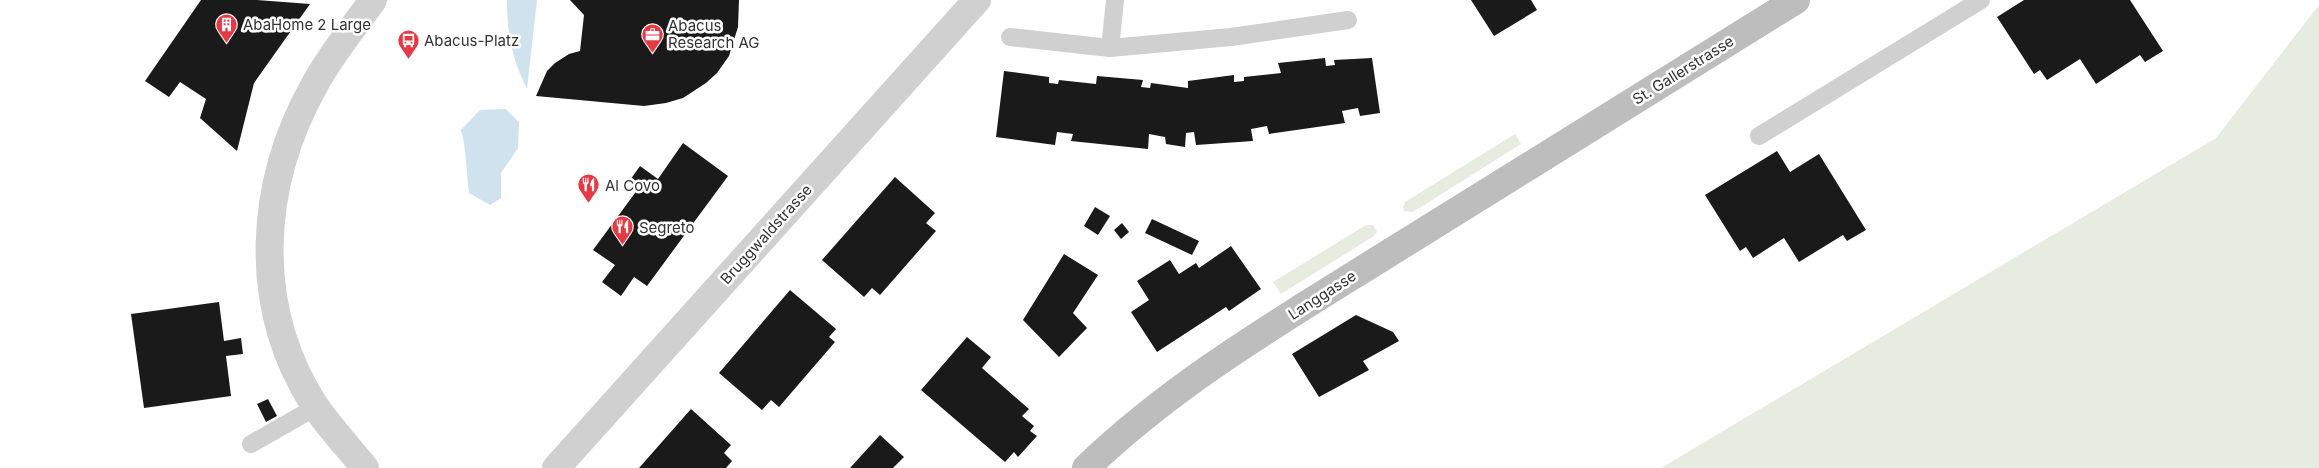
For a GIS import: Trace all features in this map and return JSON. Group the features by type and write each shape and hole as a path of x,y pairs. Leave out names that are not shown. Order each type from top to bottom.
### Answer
{"main road":[{"name":"St. Gallerstrasse","path":"1571,140 1796,0"},
{"name":"Langgasse","path":"1086,468 1150,412 1218,362 1396,248 1571,140"}],"street":[{"path":"365,468 316,407 295,369 278,322 268,262 269,223 276,185 290,133 315,83 373,0"},
{"name":"Bruggwaldstrasse","path":"556,468 977,0"}],"lane":[{"path":"1110,48 1115,0"},
{"path":"1759,136 1981,0"},
{"path":"1010,36 1110,48 1231,37 1348,20"},
{"path":"251,444 316,407"}],"shaded area":[{"path":"2319,5 2319,468 1661,468 2216,138"},
{"path":"1515,134 1521,144 1413,212 1404,211 1405,202"},
{"path":"1366,225 1373,225 1377,232 1374,236 1281,294 1273,282"}],"water":[{"path":"507,0 537,0 527,89 511,46"},
{"path":"506,109 519,122 518,148 501,173 501,198 490,205 469,193 461,130 480,110"}],"building":[{"name":"AbaHome 2 Large","path":"201,0 257,0 310,4 254,83 237,151 200,118 206,99 180,82 169,97 145,81"},
{"name":"Abacus Research AG","path":"570,0 739,0 738,27 729,56 717,73 706,83 683,98 644,106 536,96 547,71 569,54 580,51 584,15"},
{"path":"1471,0 1531,0 1537,10 1494,36"},
{"path":"2024,0 2130,0 2163,51 2145,62 2140,55 2096,84 2080,59 2047,80 2040,70 2034,74 1997,17"},
{"path":"1325,58 1326,66 1335,65 1334,60 1372,58 1380,113 1360,116 1358,108 1342,111 1345,123 1269,134 1267,126 1251,129 1253,141 1196,145 1194,132 1186,133 1185,147 1166,144 1165,137 1149,134 1148,149 1071,141 1073,134 1057,132 1055,145 996,137 1004,71 1049,77 1049,83 1058,84 1059,80 1096,84 1097,76 1143,80 1141,87 1150,88 1151,83 1188,88 1188,81 1234,75 1234,82 1244,81 1244,77 1281,73 1278,63"},
{"path":"683,143 728,176 647,286 634,277 621,296 602,282 615,265 593,250 638,189 628,183 640,166 658,179"},
{"path":"1777,151 1790,172 1819,154 1866,230 1847,241 1843,235 1799,262 1784,238 1753,258 1746,247 1740,251 1705,195"},
{"path":"895,177 935,213 926,223 936,231 880,295 872,288 864,297 822,260"},
{"path":"1095,207 1110,216 1098,235 1084,226"},
{"path":"1152,219 1199,241 1192,255 1145,233"},
{"path":"1122,223 1129,232 1121,239 1114,230"},
{"path":"1231,246 1261,289 1229,311 1226,307 1157,352 1131,312 1149,300 1137,281 1170,260 1179,274 1196,263 1199,268"},
{"path":"1064,254 1098,275 1073,313 1087,328 1059,357 1023,320"},
{"path":"790,290 836,329 829,337 835,342 779,407 771,400 762,410 719,373"},
{"path":"219,302 224,341 241,338 243,354 226,356 231,396 144,408 131,314"},
{"path":"1356,315 1393,332 1399,341 1363,361 1369,370 1319,397 1292,354"},
{"path":"967,337 991,357 982,368 1029,409 1022,416 1034,426 1030,431 1037,436 1018,457 1014,452 1005,462 921,390"},
{"path":"268,399 277,416 266,422 257,404"},
{"path":"691,409 731,445 724,453 732,461 726,468 639,468"},
{"path":"880,435 904,457 893,468 850,468"}],"place":[{"name":"AbaHome 2 Large","path":"227,43"},
{"name":"Abacus Research AG","path":"652,53"},
{"name":"Abacus-Platz","path":"408,59"},
{"name":"Al Covo","path":"589,204"},
{"name":"Segreto","path":"623,246"}]}
